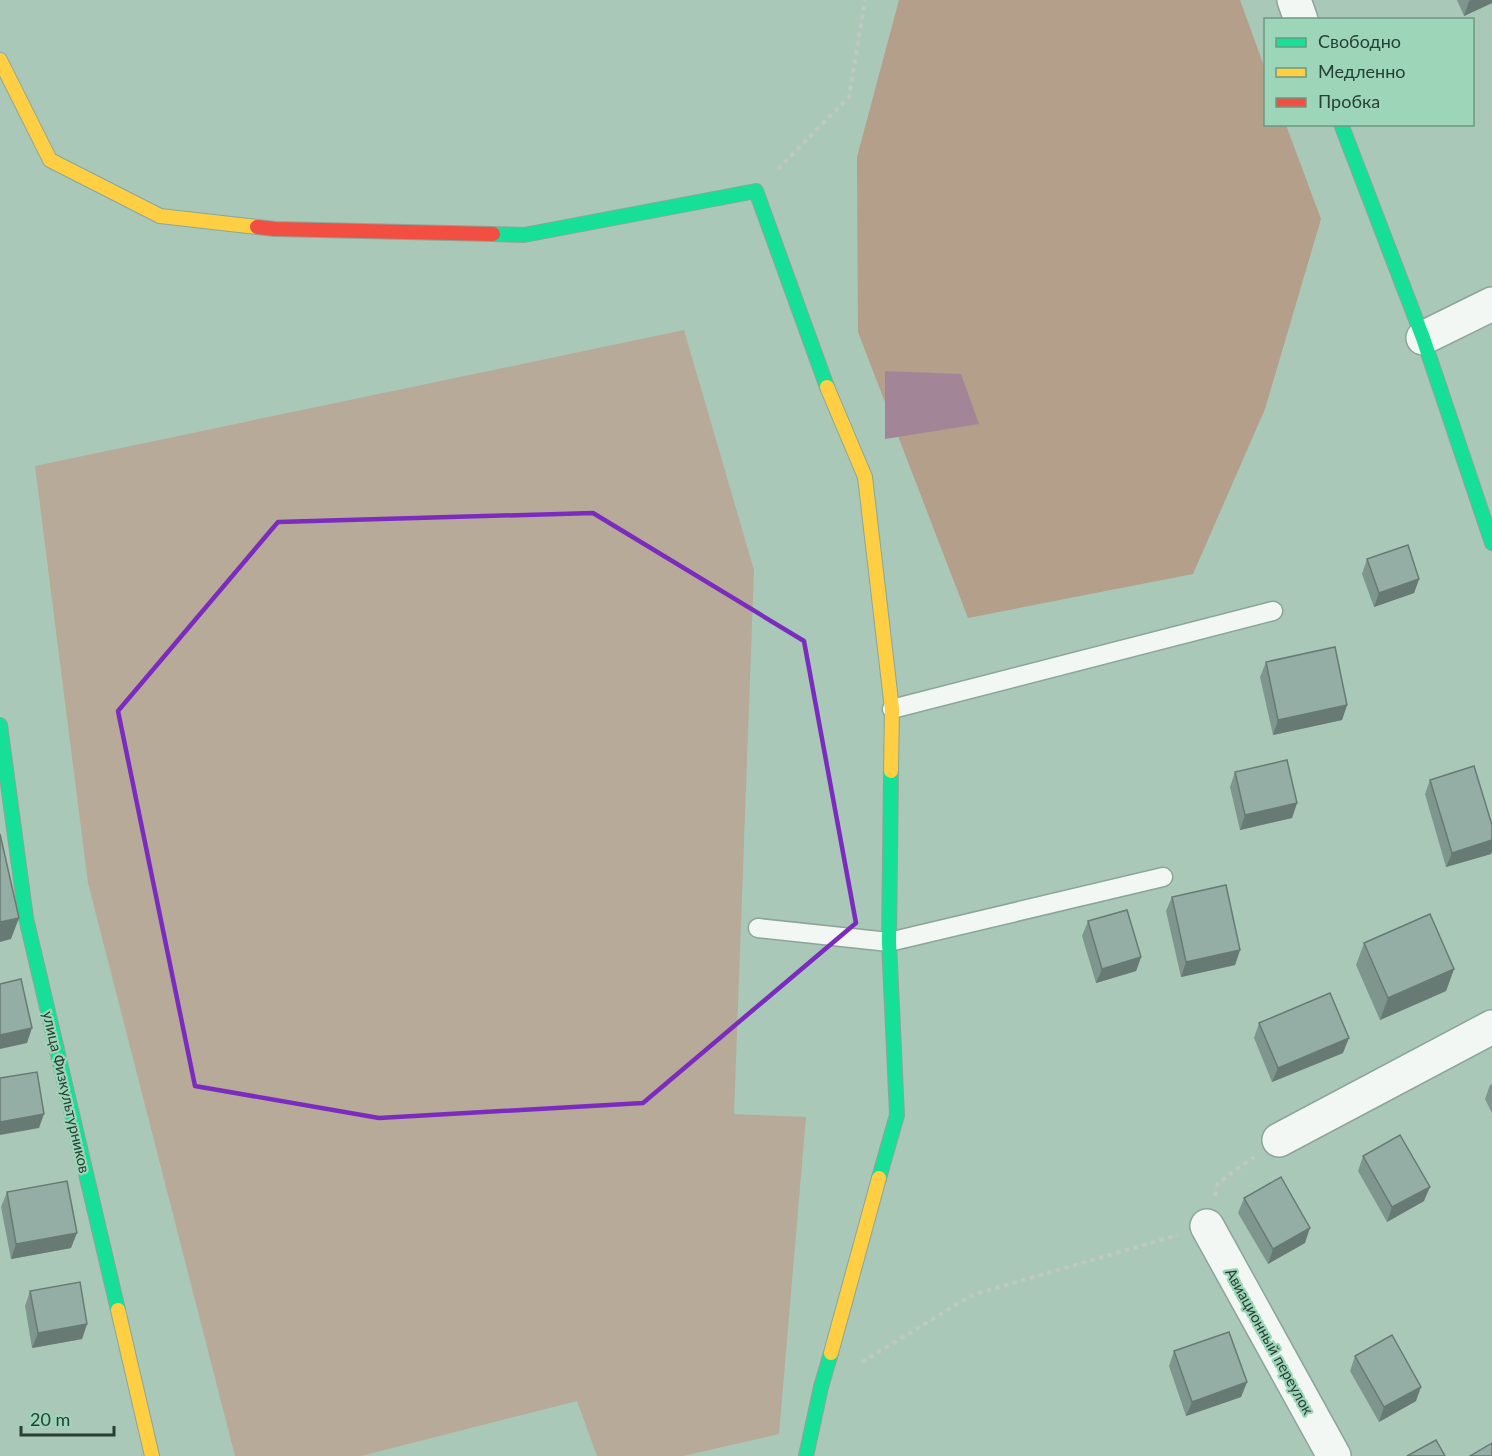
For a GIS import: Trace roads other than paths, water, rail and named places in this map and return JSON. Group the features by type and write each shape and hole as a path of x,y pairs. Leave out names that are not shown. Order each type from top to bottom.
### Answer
{"street":[{"path":"0,60 50,160 160,216 275,229 524,235 756,191 823,377 865,477 892,709 889,942 897,1115 820,1388 806,1456"},
{"path":"1342,126 1422,338 1492,543"},
{"path":"1422,338 1492,304"},
{"name":"улица Физкультурников","path":"0,725 26,918 152,1456"},
{"path":"1279,1140 1492,1027"},
{"name":"Авиационный переулок","path":"1207,1226 1334,1456"}],"lane":[{"path":"892,709 1273,612"},
{"path":"758,928 889,942 1163,877"}]}
